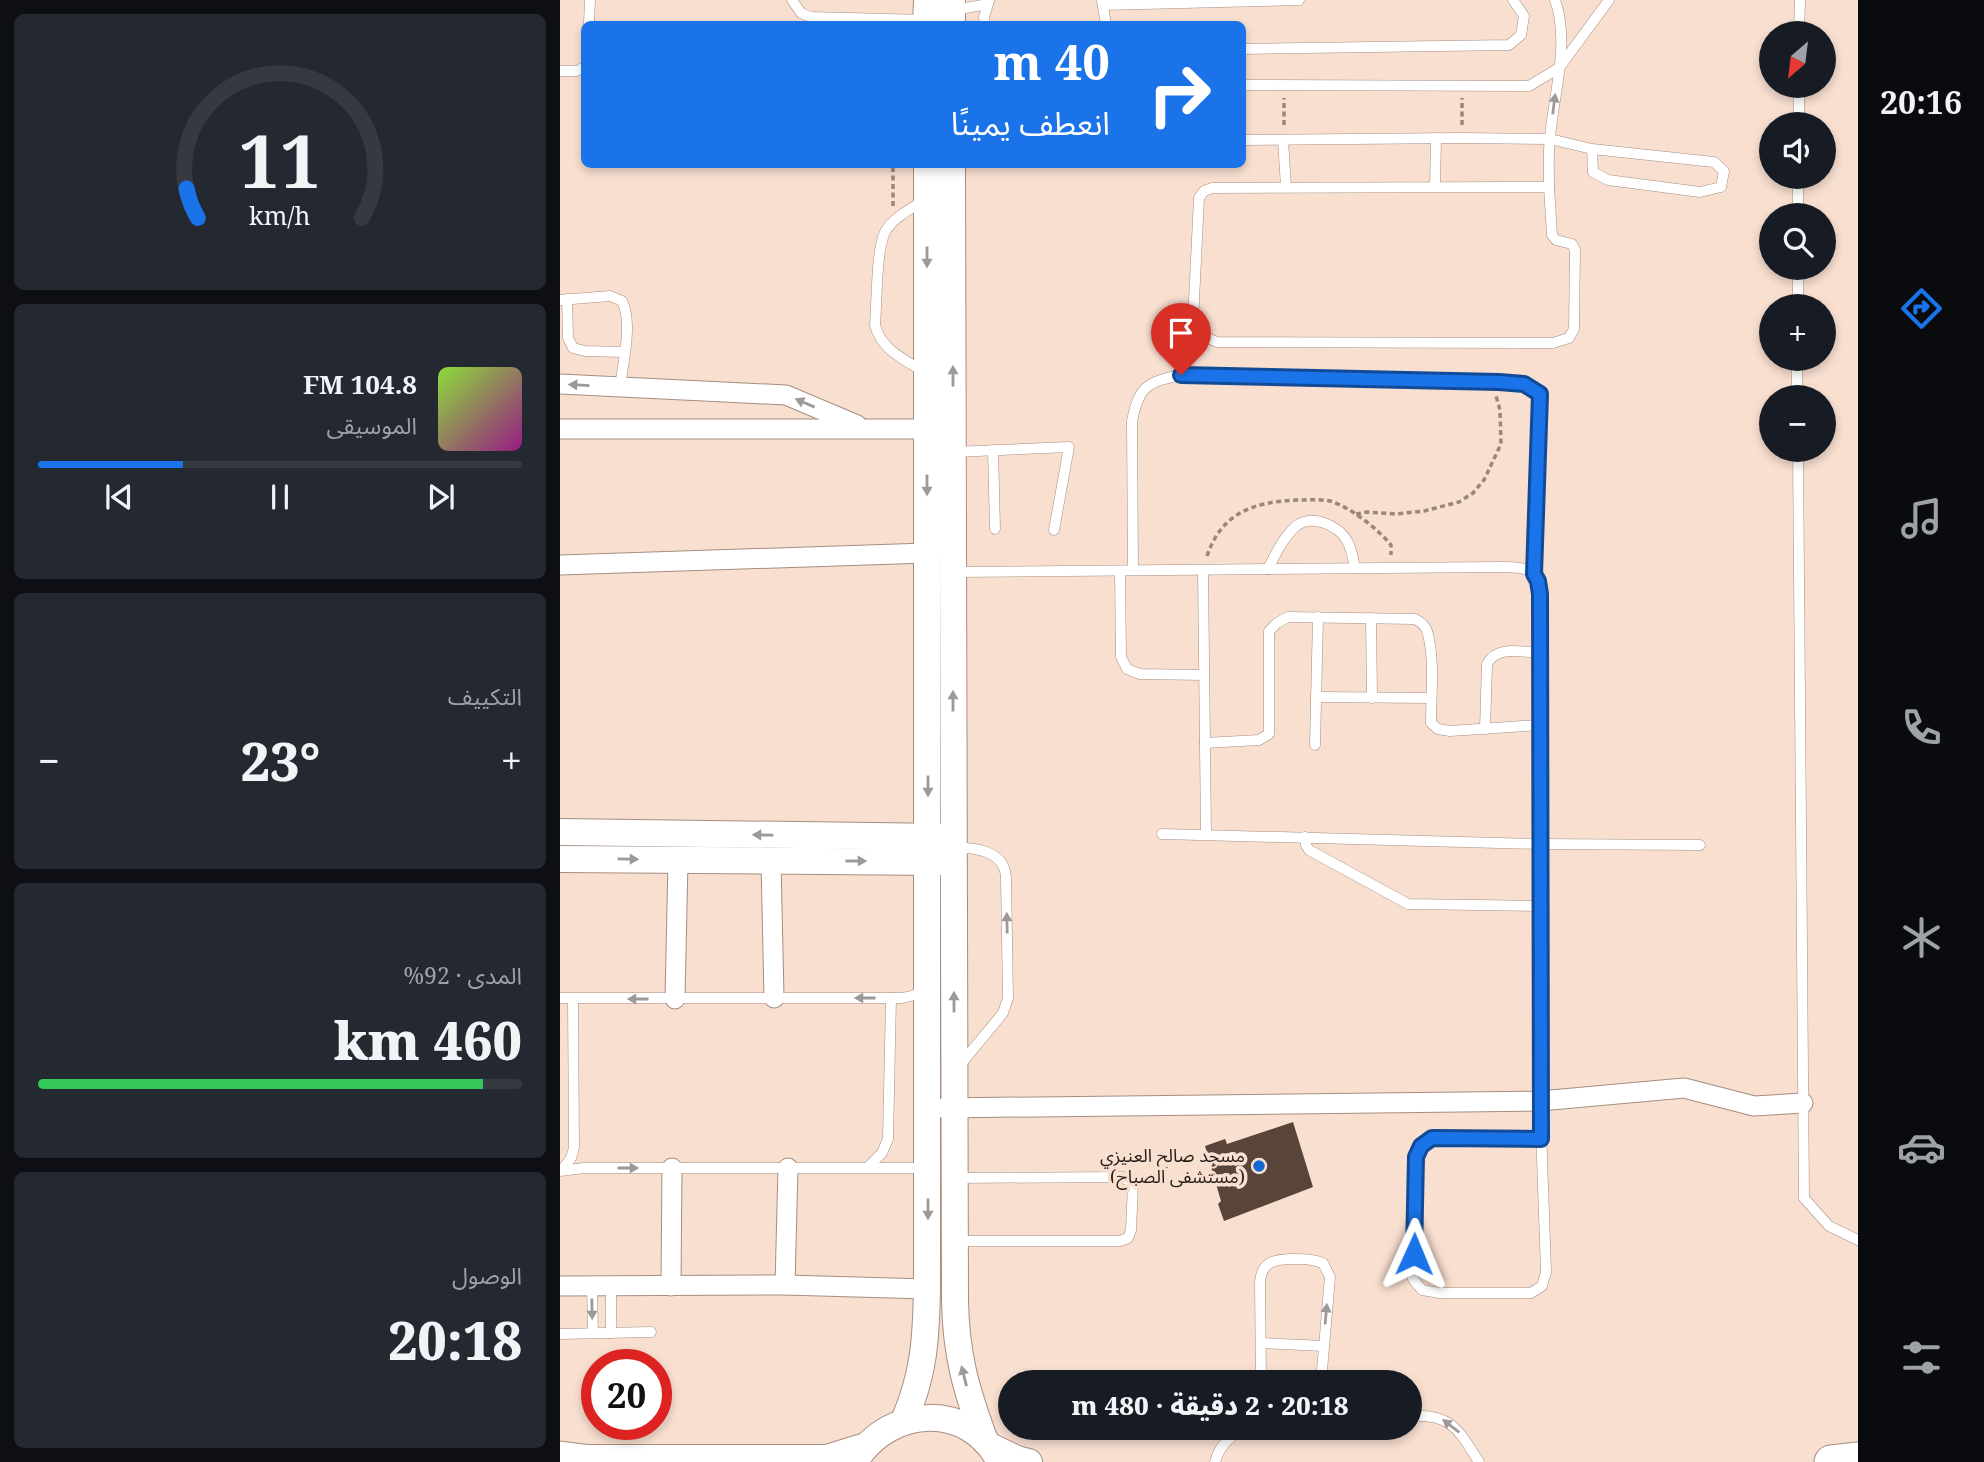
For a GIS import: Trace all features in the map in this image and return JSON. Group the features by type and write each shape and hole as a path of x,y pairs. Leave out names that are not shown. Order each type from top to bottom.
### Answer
{"highway":[{"path":"560,1458 591,1462"},
{"path":"1831,1462 1858,1459"}],"street":[{"path":"927,168 927,373 944,437"},
{"path":"904,1421 916,1390 926,1345 928,1168 941,1108 946,1057 936,566 944,437 952,168"},
{"path":"560,384 786,395 868,429"},
{"path":"560,429 868,429 944,437"},
{"path":"560,565 936,566"},
{"path":"560,832 943,849"},
{"path":"560,859 771,861 943,849"},
{"path":"943,849 928,983 946,1057"},
{"path":"675,999 678,860"},
{"path":"771,861 774,998"},
{"path":"941,1108 1540,1101 1684,1088 1754,1106 1803,1103"},
{"path":"941,1108 955,1178 956,1342 965,1382 992,1450"},
{"path":"671,1286 672,1168"},
{"path":"785,1285 788,1168"},
{"path":"560,1286 785,1285 927,1289"},
{"path":"560,1458 827,1458 860,1454 883,1431 904,1421 927,1418 963,1426 992,1450 1030,1462"}],"lane":[{"path":"589,21 590,0"},
{"path":"792,0 801,13 811,17 939,13 988,2 985,21"},
{"path":"1106,21 1103,2 1299,0"},
{"path":"1246,49 1509,45 1521,35 1524,16 1513,0"},
{"path":"1549,187 1286,187 1212,188 1204,191 1199,198 1193,321 1201,335 1217,342 1553,343 1569,338 1574,330 1575,250 1572,244 1556,240 1552,234 1549,187 1550,139 1562,18 1555,0"},
{"path":"1246,85 1529,86 1559,68 1609,0"},
{"path":"1800,0 1800,21"},
{"path":"560,71 581,69"},
{"path":"1436,138 1436,187"},
{"path":"1246,140 1550,139 1592,149 1714,162 1724,171 1721,187 1699,192 1608,180 1593,172 1592,149"},
{"path":"1283,140 1286,187"},
{"path":"927,199 893,222 885,233 881,250 875,326 877,335 885,346 927,373"},
{"path":"620,387 624,352 626,318 622,301 610,296 563,299 568,338 573,348 624,352"},
{"path":"1133,570 1132,421 1135,404 1143,388 1152,382 1181,375 1492,382 1524,384 1540,394 1534,574 1540,594 1540,1101 1546,1272 1542,1286 1531,1293 1440,1293 1422,1290 1413,1279 1416,1157 1421,1146 1432,1138 1541,1139"},
{"path":"944,437 993,450 1069,447 1054,530"},
{"path":"993,450 995,529"},
{"path":"1798,462 1804,1198 1829,1226 1858,1240"},
{"path":"1268,569 1280,546 1296,526 1315,520 1346,538 1355,568"},
{"path":"936,566 1120,571 1520,567 1534,574"},
{"path":"1203,570 1206,834"},
{"path":"1120,571 1121,657 1127,669 1140,674 1204,675"},
{"path":"1205,743 1259,740 1269,734 1269,631 1276,623 1288,617 1415,619 1422,623 1426,630 1430,652 1431,723 1438,729 1450,731 1539,725"},
{"path":"1315,746 1318,617"},
{"path":"1371,618 1372,698"},
{"path":"1485,729 1487,664 1492,656 1501,651 1539,653"},
{"path":"1316,696 1431,698"},
{"path":"1162,834 1539,844 1700,845"},
{"path":"1305,837 1309,850 1408,904 1539,906"},
{"path":"943,849 977,848 997,858 1006,872 1009,990 1003,1013 946,1057"},
{"path":"560,998 891,998 915,995 928,983"},
{"path":"867,1168 882,1153 888,1139 891,998"},
{"path":"561,1171 571,1158 574,1148 573,999"},
{"path":"561,1171 572,1168 928,1168"},
{"path":"955,1178 1122,1177 1133,1184 1131,1230 1128,1238 1120,1241 955,1241"},
{"path":"1261,1370 1262,1271 1276,1259 1313,1259 1323,1263 1329,1272 1322,1370"},
{"path":"602,1286 611,1333"},
{"path":"593,1333 602,1286"},
{"path":"560,1334 651,1332"},
{"path":"1261,1343 1324,1346"},
{"path":"1422,1415 1452,1424 1479,1462"},
{"path":"1215,1462 1227,1440"}],"path":[{"path":"1283,140 1284,85"},
{"path":"1461,138 1462,86"},
{"path":"893,168 893,222"},
{"path":"1353,514 1424,511 1459,502 1473,493 1484,480 1501,444 1500,410 1492,382"}],"building":[{"name":"مسجد صالح العنيزي (مستشفى الصباح)","path":"1293,1122 1313,1187 1224,1221 1205,1146 1225,1139 1227,1144"}],"place":[{"name":"مسجد صالح العنيزي (مستشفى الصباح)","path":"1259,1166"}],"route":[{"path":"1181,375 1499,382 1524,384 1540,394 1534,574 1540,594 1541,1139 1432,1138 1421,1146 1416,1157 1414,1254"}]}
